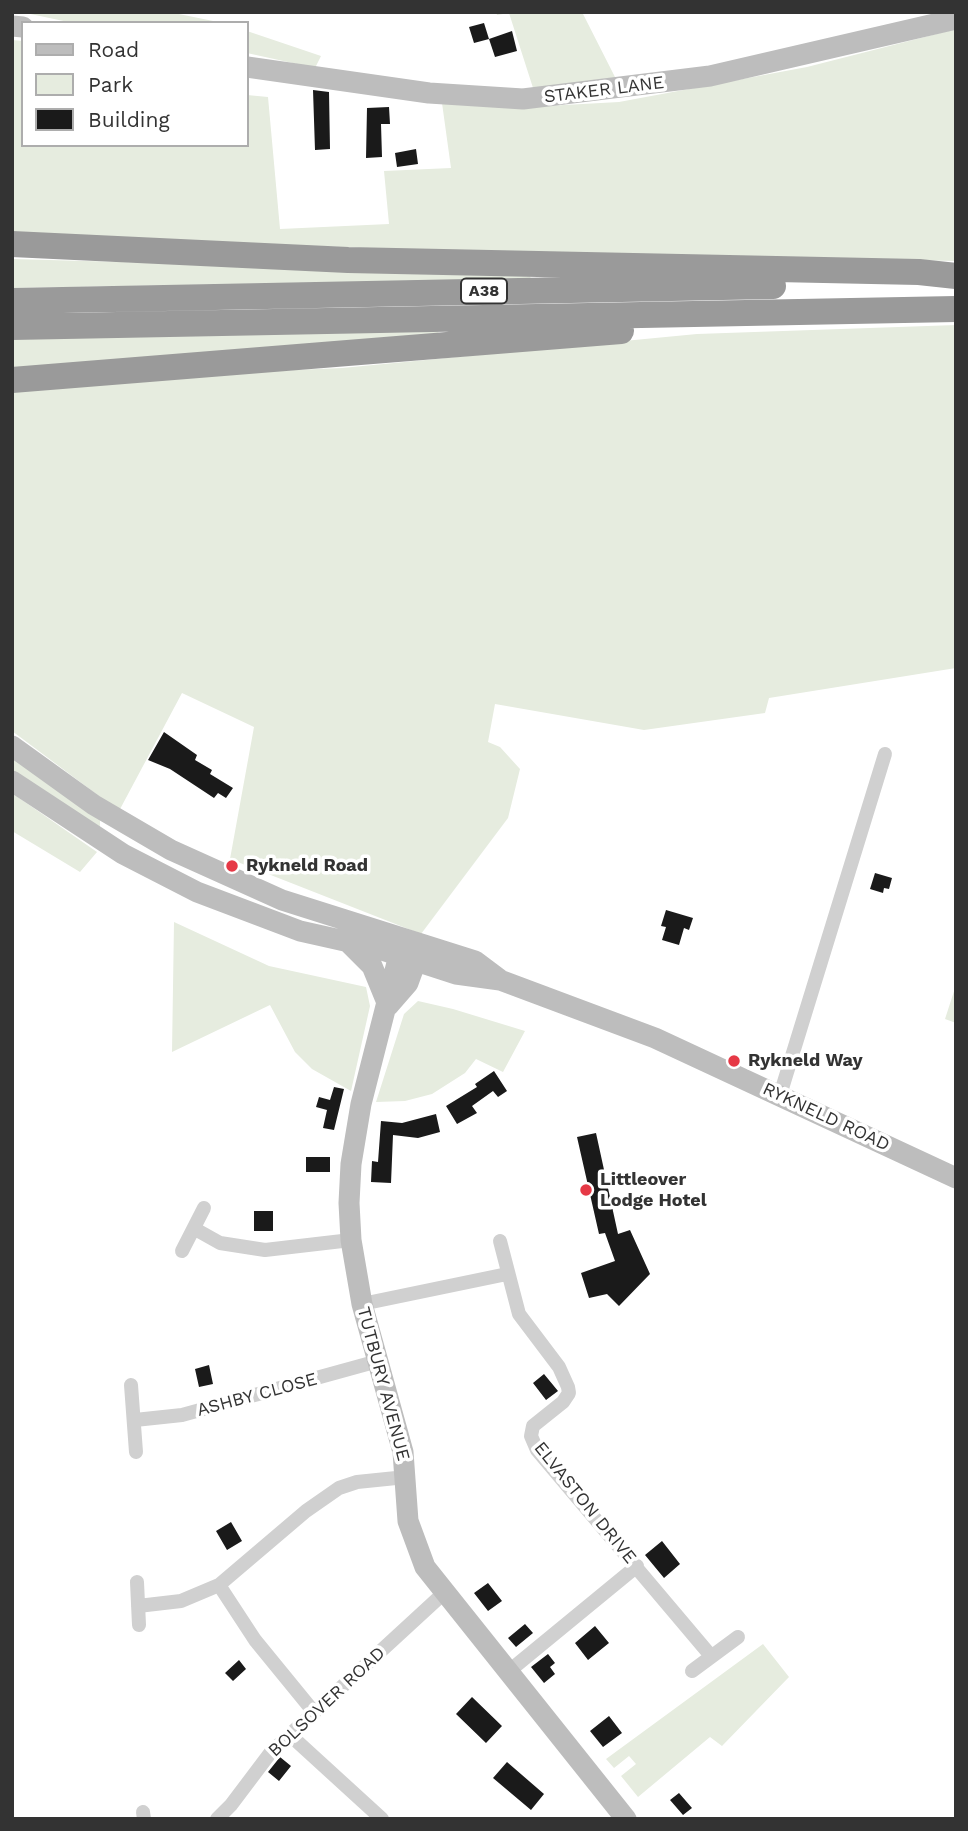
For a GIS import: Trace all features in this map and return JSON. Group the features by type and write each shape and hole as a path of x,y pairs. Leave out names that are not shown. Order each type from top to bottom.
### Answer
{"highway":[{"path":"12,244 348,260 919,272 956,276"},
{"name":"A38","path":"12,301 956,283"},
{"name":"A38","path":"12,327 956,309"},
{"path":"12,380 429,349 649,328 769,312"}],"street":[{"name":"STAKER LANE","path":"248,67 429,93 523,99 710,76 956,19"},
{"name":"RYKNELD ROAD","path":"12,746 94,805 171,850 456,974 500,980 655,1038 956,1178"},
{"path":"780,1095 884,754"},
{"name":"RYKNELD ROAD","path":"12,781 92,835 177,883 267,920 349,943 409,953"},
{"path":"349,943 372,966 388,1006"},
{"name":"TUTBURY AVENUE","path":"409,953 408,983 388,1006 355,1134 349,1203 351,1240 362,1304 398,1429 406,1477 408,1521 425,1567 626,1819"},
{"path":"182,1251 204,1208"},
{"path":"195,1229 220,1242 265,1250 351,1240"},
{"name":"ELVASTON DRIVE","path":"500,1241 519,1314 559,1367 568,1387 569,1393 563,1402 533,1426 531,1436 537,1450 711,1656"},
{"path":"362,1304 507,1274"},
{"name":"ASHBY CLOSE","path":"135,1420 182,1415 378,1361"},
{"path":"131,1385 136,1452"},
{"path":"138,1606 181,1601 219,1585 320,1499 357,1482 406,1477"},
{"path":"508,1672 637,1566"},
{"path":"137,1582 139,1625"},
{"path":"219,1585 248,1631 313,1711"},
{"name":"BOLSOVER ROAD","path":"217,1819 231,1805 271,1752 445,1592"},
{"path":"692,1671 738,1637"},
{"path":"290,1735 382,1819"}],"green space":[{"path":"21,12 169,12 213,21 64,21"},
{"path":"496,12 582,12 616,79 534,91 509,13 497,15"},
{"path":"956,29 956,261 450,251 12,235 12,40 21,41 21,147 248,147 248,95 268,97 280,229 389,224 384,171 451,168 442,103 510,108 619,102 807,67"},
{"path":"248,31 321,56 315,68 248,53"},
{"path":"12,259 529,273 531,279 12,288"},
{"path":"956,325 956,668 769,698 765,713 644,730 495,704 488,742 500,747 520,769 508,818 421,934 230,859 254,727 182,693 119,811 12,731 12,388 127,377 342,368 697,334"},
{"path":"434,328 440,334 12,375 12,338"},
{"path":"12,758 100,820 100,827 23,778 12,769"},
{"path":"12,793 97,852 80,872 12,831"},
{"path":"174,922 269,966 366,987 370,1006 351,1091 312,1069 295,1052 270,1005 172,1052"},
{"path":"956,985 956,1023 945,1019"},
{"path":"418,1001 525,1031 503,1072 476,1059 465,1073 432,1094 405,1101 376,1102 404,1014"},
{"path":"763,1644 789,1677 722,1746 710,1737 638,1797 621,1776 636,1764 629,1756 614,1768 606,1759"}],"building":[{"path":"484,23 489,39 474,43 469,27"},
{"path":"512,31 517,51 495,57 489,39"},
{"path":"313,90 329,92 330,149 315,150"},
{"path":"389,107 390,124 381,124 382,157 366,158 367,108"},
{"path":"416,149 418,164 397,167 395,153"},
{"path":"164,732 197,755 195,760 212,770 210,774 233,788 226,798 218,793 214,798 170,769 148,760"},
{"path":"875,873 892,878 889,889 884,888 883,893 870,889"},
{"path":"666,910 693,918 689,930 684,928 679,945 662,940 666,927 661,926"},
{"path":"494,1071 507,1091 498,1097 493,1091 472,1106 477,1113 457,1124 446,1106 477,1087 475,1084"},
{"path":"334,1087 344,1089 334,1130 323,1128 327,1110 316,1107 319,1097 330,1100"},
{"path":"436,1114 440,1132 418,1138 393,1135 391,1183 371,1182 372,1161 378,1162 381,1121 402,1123"},
{"path":"596,1133 618,1234 630,1230 650,1274 619,1306 607,1294 589,1298 581,1273 615,1261 605,1233 599,1234 577,1137"},
{"path":"306,1157 330,1157 330,1172 306,1172"},
{"path":"254,1211 273,1211 273,1231 254,1231"},
{"path":"209,1365 213,1384 199,1387 195,1369"},
{"path":"544,1374 558,1391 546,1400 533,1383"},
{"path":"231,1522 242,1541 227,1550 216,1531"},
{"path":"662,1541 680,1564 664,1578 645,1555"},
{"path":"488,1583 502,1601 488,1611 474,1593"},
{"path":"525,1624 533,1633 516,1647 508,1638"},
{"path":"595,1626 609,1643 588,1660 575,1643"},
{"path":"548,1654 555,1663 550,1667 555,1674 544,1683 531,1667"},
{"path":"239,1660 246,1669 233,1681 225,1673"},
{"path":"472,1697 502,1726 486,1743 456,1714"},
{"path":"609,1716 622,1733 603,1747 590,1731"},
{"path":"280,1757 291,1766 279,1781 268,1772"},
{"path":"507,1762 544,1794 531,1810 493,1778"},
{"path":"679,1793 692,1808 683,1815 670,1800"}],"place":[{"name":"Rykneld Road","path":"232,866"},
{"name":"Rykneld Way","path":"734,1061"},
{"name":"Littleover Lodge Hotel","path":"586,1190"}]}
